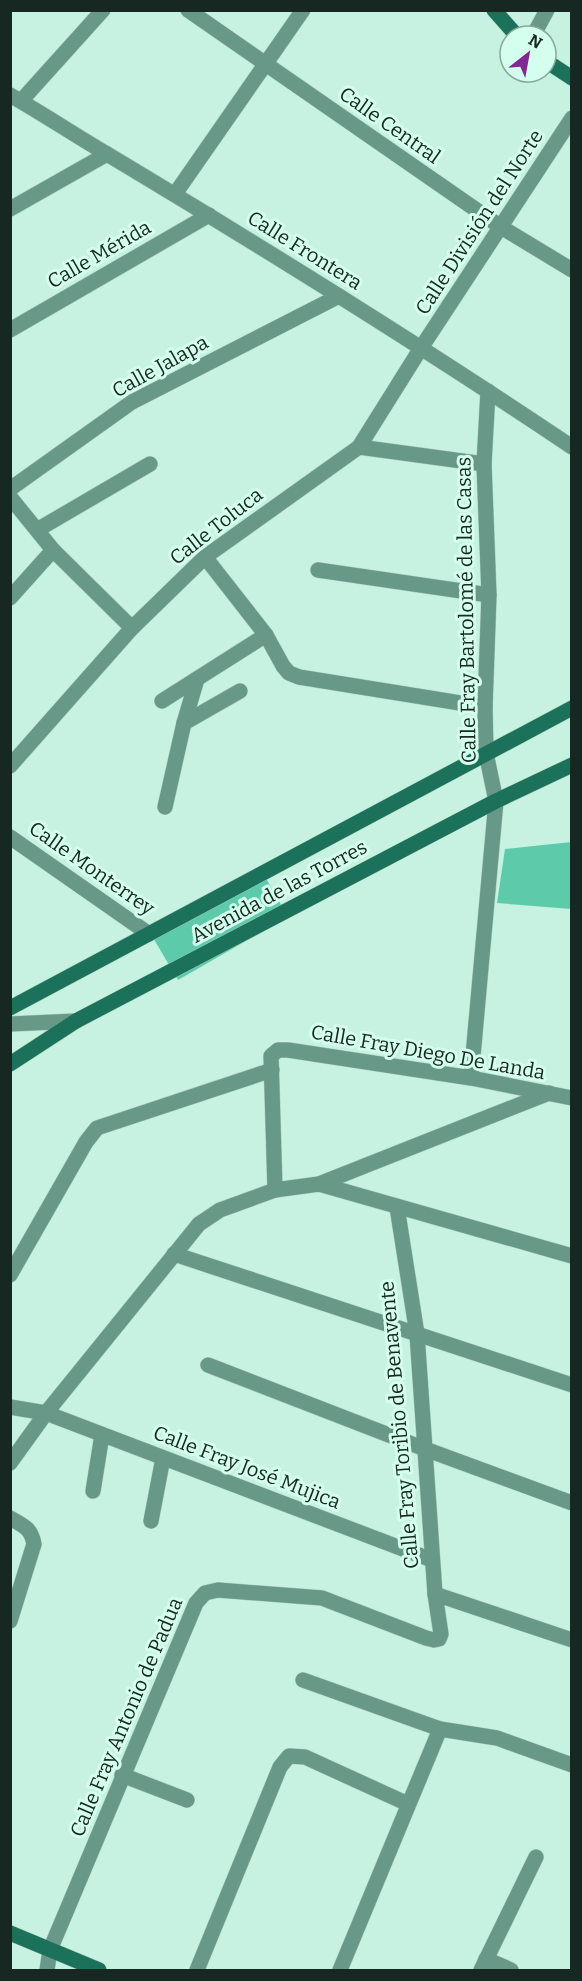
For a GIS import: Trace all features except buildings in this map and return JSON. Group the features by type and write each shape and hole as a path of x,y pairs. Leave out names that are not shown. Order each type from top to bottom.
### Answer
{"street":[{"path":"16,98 103,10"},
{"name":"Calle Central","path":"188,10 501,227 572,270"},
{"path":"175,194 303,10"},
{"path":"494,10 506,24"},
{"path":"540,24 548,10"},
{"path":"558,69 572,78"},
{"name":"Calle Frontera","path":"16,98 339,296 572,447"},
{"name":"Calle División del Norte","path":"421,348 572,118"},
{"path":"10,209 107,154"},
{"name":"Calle Mérida","path":"10,330 209,215"},
{"name":"Calle Jalapa","path":"10,489 132,402 339,296"},
{"name":"Calle Toluca","path":"10,766 132,628 205,557 358,447 421,348"},
{"name":"Calle Fray Bartolomé de las Casas","path":"471,1078 496,801 486,753 485,707 489,594 484,464 488,391"},
{"path":"358,447 484,464"},
{"path":"37,530 150,464"},
{"path":"10,497 53,550 132,628"},
{"path":"10,598 53,550"},
{"path":"205,557 266,635 289,673 299,677 485,707"},
{"path":"318,570 489,594"},
{"path":"162,701 266,635"},
{"path":"165,807 184,723 197,679"},
{"path":"184,723 240,691"},
{"name":"Avenida de las Torres","path":"10,1008 572,708"},
{"name":"Avenida de las Torres","path":"10,1064 76,1021 496,801 572,765"},
{"name":"Calle Monterrey","path":"10,837 148,934"},
{"path":"10,1024 76,1021"},
{"name":"Calle Fray Diego De Landa","path":"272,1070 271,1056 278,1050 471,1078 572,1098"},
{"path":"10,1275 86,1142 97,1128 272,1070 275,1190"},
{"path":"10,1463 46,1413 174,1254 199,1224 209,1216 275,1190 319,1184 549,1093"},
{"path":"319,1184 572,1256"},
{"name":"Calle Fray Toribio de Benavente","path":"397,1207 417,1335 432,1560 441,1634 439,1639"},
{"path":"174,1254 572,1385"},
{"path":"208,1365 424,1449 572,1503"},
{"name":"Calle Fray José Mujica","path":"10,1407 46,1413 432,1560"},
{"path":"93,1491 102,1435"},
{"path":"151,1521 163,1458"},
{"path":"10,1518 25,1526 32,1534 34,1544 10,1621"},
{"name":"Calle Fray Antonio de Padua","path":"47,1971 50,1950 122,1775 196,1603 205,1593 218,1590 322,1598 426,1638 439,1639"},
{"path":"435,1594 572,1640"},
{"path":"303,1680 440,1729 496,1738 572,1765"},
{"path":"340,1971 440,1729"},
{"path":"196,1971 280,1767 289,1756 305,1757 408,1804"},
{"path":"122,1775 187,1800"},
{"path":"511,1971 483,1965 536,1857"},
{"path":"10,1933 99,1971"}],"green space":[{"path":"571,842 571,909 497,903 505,849"},
{"path":"263,873 288,917 178,980 152,936"}]}
